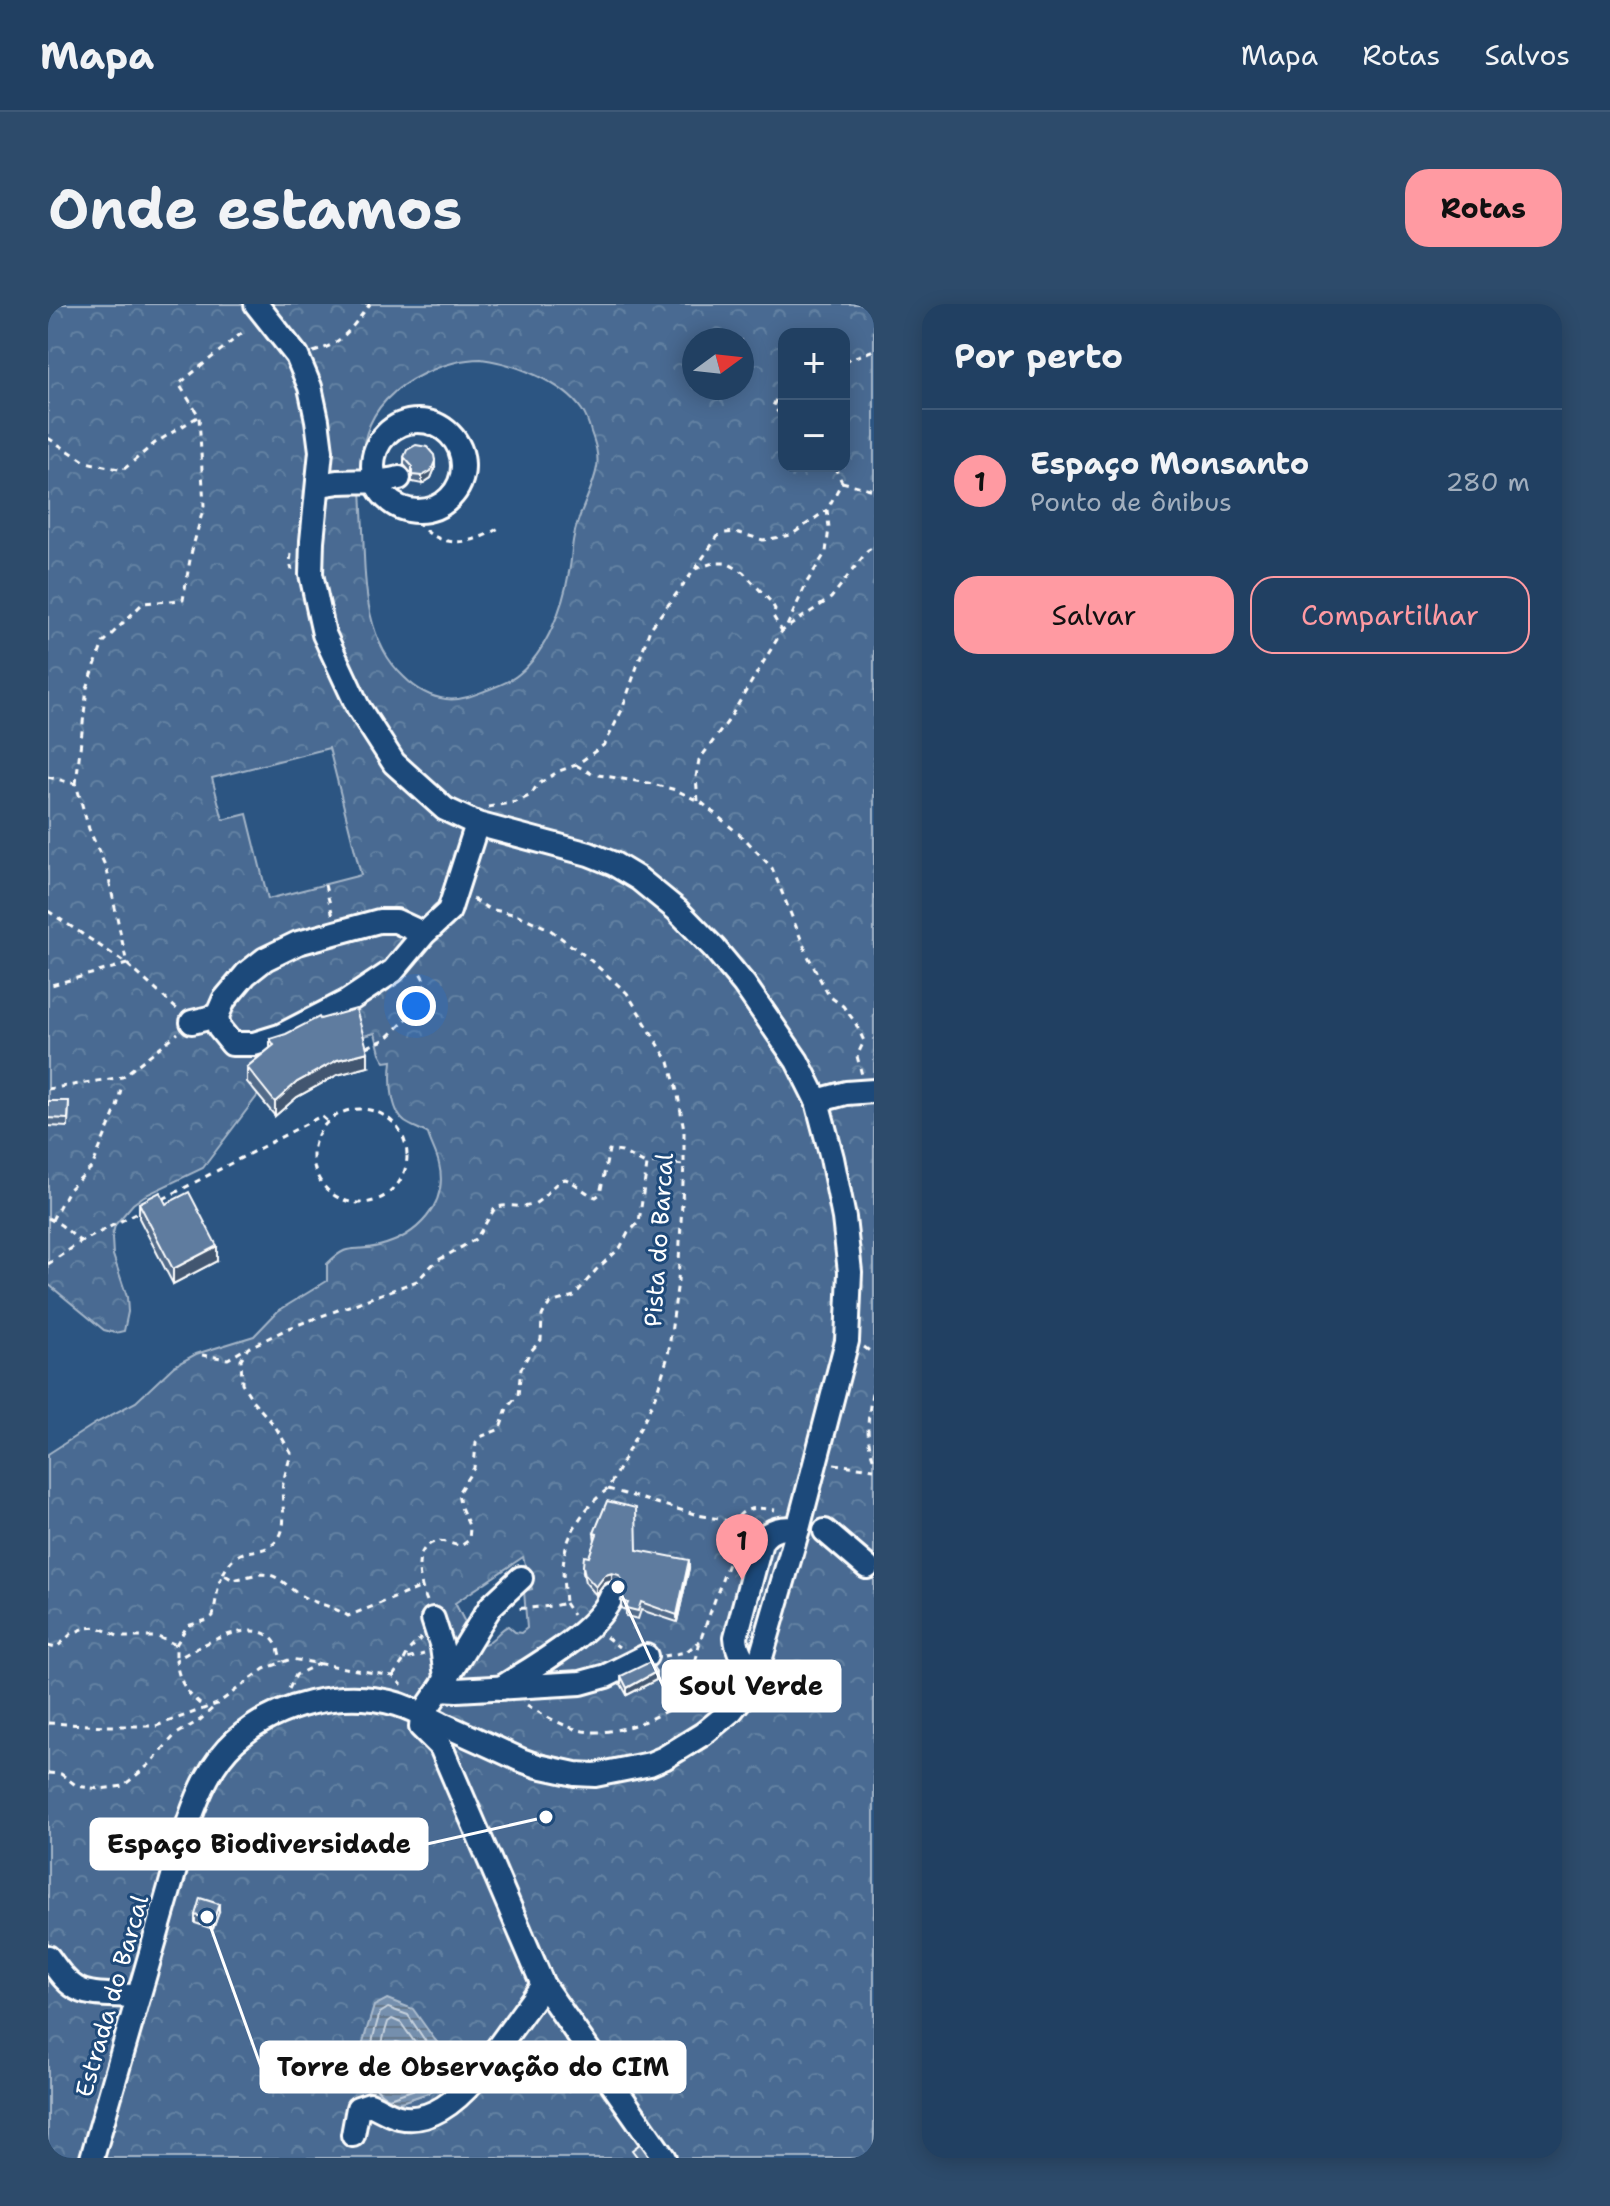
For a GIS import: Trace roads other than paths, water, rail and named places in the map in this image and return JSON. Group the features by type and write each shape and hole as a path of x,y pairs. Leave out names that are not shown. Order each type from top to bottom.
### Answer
{"street":[{"name":"Estrada do Barcal","path":"92,2158 199,1792 233,1743 250,1729 295,1707 326,1699 358,1699 396,1704 538,1766 575,1774 595,1775 650,1764 684,1747 731,1711 740,1700 748,1664 798,1529 847,1341 850,1272 844,1218 817,1101 797,1061 744,984 677,910 639,879 589,854 477,824 445,809 394,763 358,707 324,634 311,574 321,451 310,387 297,356 256,304"},
{"path":"414,421 431,422 457,442 462,458 462,475 456,490 445,502 430,509 413,511 398,506 384,496 376,482 373,465 376,449 385,435 398,425 414,421"},
{"path":"318,484 399,478"},
{"path":"424,934 396,921 379,921 298,943 265,959 246,974 224,1000 217,1016 219,1028 232,1044 254,1044 280,1036 348,1001 393,971 424,934 449,911 477,824"},
{"path":"192,1022 217,1016"},
{"path":"817,1101 868,1084"},
{"path":"748,1664 736,1647 736,1637 761,1542 772,1531 784,1527 798,1529"},
{"path":"825,1531 867,1567"},
{"path":"521,1578 491,1606 422,1715 421,1727 441,1747 543,1985 664,2158"},
{"path":"500,1688 573,1640 608,1605 612,1595"},
{"path":"428,1620 442,1647 443,1683"},
{"path":"443,1683 500,1688 581,1683 595,1680 646,1656"},
{"path":"48,1957 63,1977 79,1990 100,1995 138,1997"},
{"path":"353,2135 358,2108 370,2104 401,2117 424,2116 446,2107 475,2079 543,1985"}],"water":[{"path":"387,1999 413,2009 453,2062 454,2077 428,2093 395,2104 369,2097 370,2091 364,2086 363,2042 374,2006"}],"tunnel":[{"path":"770,1518 825,1531"}],"place":[{"name":"Espaço Monsanto","path":"742,1580"},
{"name":"Soul Verde","path":"618,1587"},
{"name":"Espaço Biodiversidade","path":"546,1817"},
{"name":"Torre de Observação do CIM","path":"207,1917"}]}
